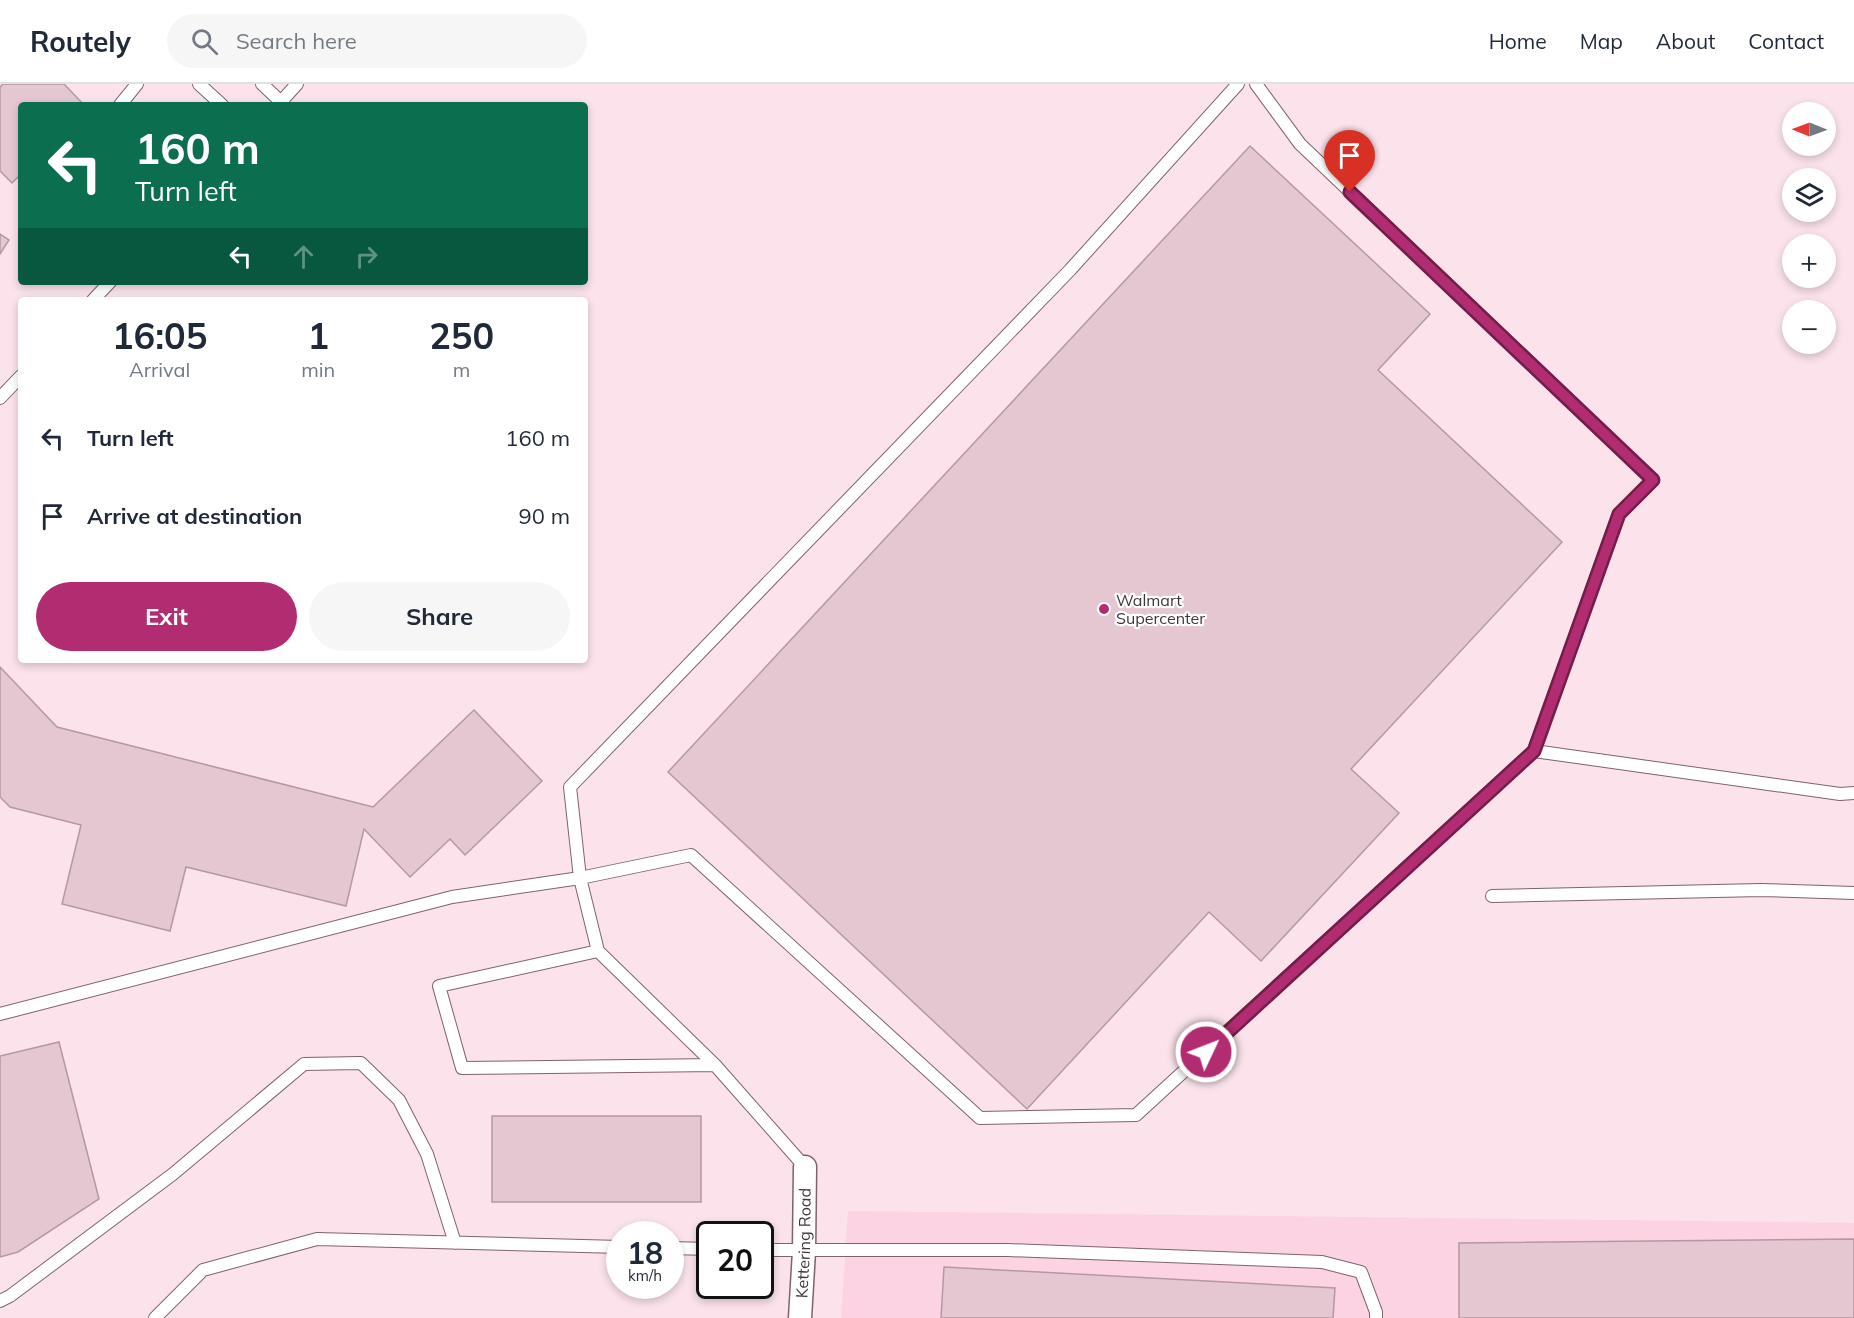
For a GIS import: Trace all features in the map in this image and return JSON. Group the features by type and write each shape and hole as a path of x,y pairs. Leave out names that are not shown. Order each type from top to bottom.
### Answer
{"street":[{"name":"Kettering Road","path":"800,1318 805,1167"}],"lane":[{"path":"122,102 137,84"},
{"path":"199,84 219,102"},
{"path":"261,84 277,102"},
{"path":"281,102 297,84"},
{"path":"805,1167 715,1065 598,951 580,878 570,787 1070,270 1238,84"},
{"path":"0,1014 452,897 580,878 691,855 980,1118 1137,1115 1534,751 1619,514 1653,480 1300,144 1256,84"},
{"path":"96,297 107,285"},
{"path":"0,398 18,379"},
{"path":"1534,751 1840,794 1854,793"},
{"path":"1492,896 1761,890 1854,893"},
{"path":"598,951 439,986 462,1068 715,1065"},
{"path":"0,1301 10,1296 173,1174 304,1064 361,1063 399,1100 427,1154 455,1243"},
{"path":"155,1318 203,1270 317,1239 606,1247"},
{"path":"774,1250 1008,1250 1322,1262 1361,1272 1376,1312 1376,1318"}],"shaded area":[{"path":"848,1211 1854,1223 1854,1318 841,1318"}],"building":[{"path":"3,84 64,84 81,102 18,102 18,177 12,183 0,171 0,87"},
{"path":"1250,146 1430,314 1378,370 1562,542 1351,769 1399,813 1261,961 1209,912 1027,1109 668,772"},
{"path":"0,234 9,240 0,254"},
{"path":"0,667 57,727 373,807 474,710 542,781 465,855 450,839 410,877 364,829 346,906 186,867 170,931 62,904 81,825 10,807 0,797"},
{"path":"59,1042 99,1199 18,1252 0,1257 0,1056"},
{"path":"492,1116 701,1116 701,1202 492,1202"},
{"path":"1854,1239 1854,1318 1459,1318 1459,1243"},
{"path":"944,1267 1335,1288 1333,1318 941,1318"}],"place":[{"name":"Walmart Supercenter","path":"1104,609"}],"route":[{"path":"1206,1052 1534,751 1619,514 1653,480 1350,192"}]}
